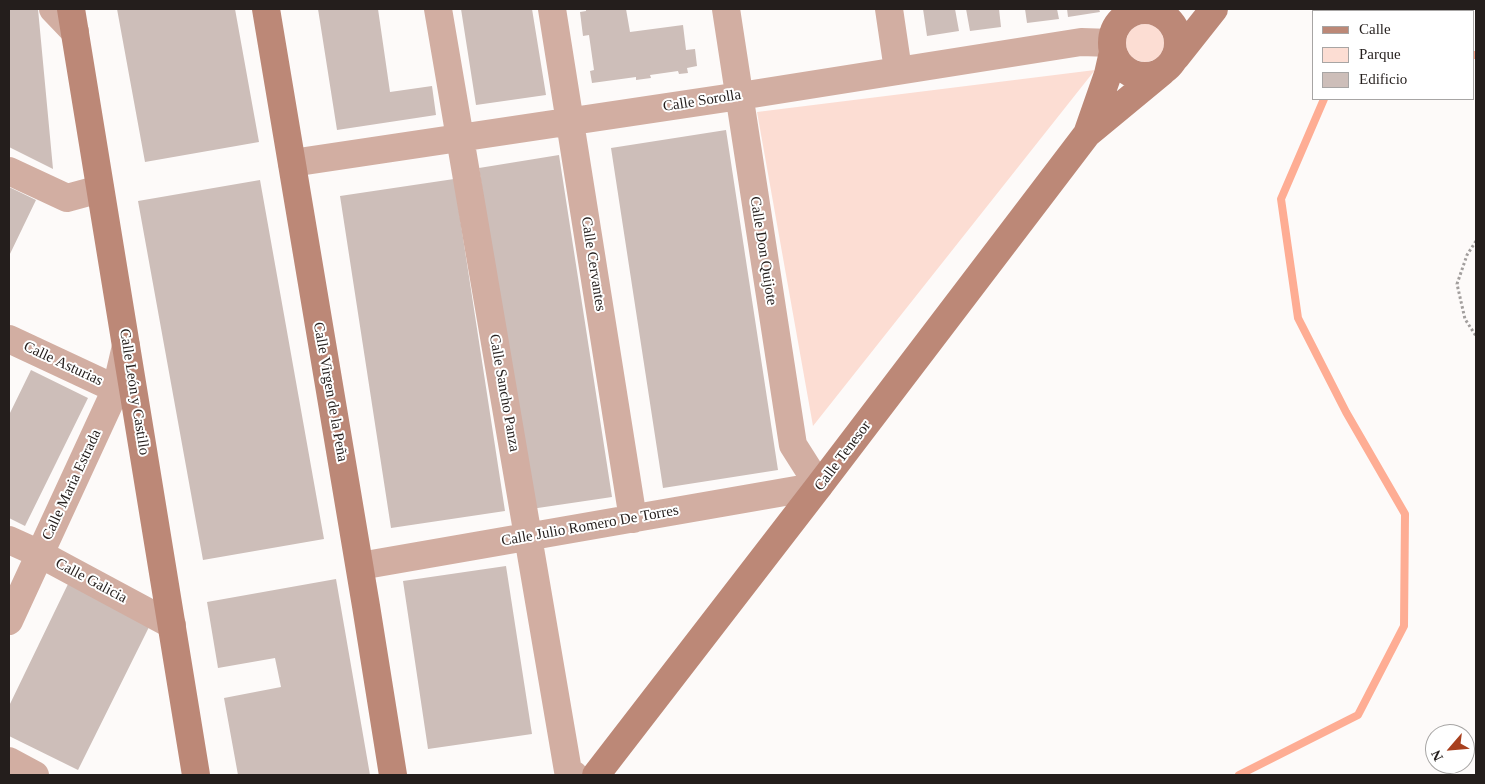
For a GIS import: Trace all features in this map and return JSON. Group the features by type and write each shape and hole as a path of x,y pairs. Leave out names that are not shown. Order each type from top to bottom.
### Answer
{"street":[{"path":"53,9 73,20"},
{"name":"Calle Virgen de la Peña","path":"266,9 360,566 393,775"},
{"name":"Calle Sancho Panza","path":"438,9 568,771 574,775"},
{"name":"Calle Cervantes","path":"552,9 633,518"},
{"name":"Calle Don Quijote","path":"726,9 793,445 819,486"},
{"path":"888,9 898,70"},
{"name":"Calle Tenesor","path":"596,775 1087,134 1169,64 1214,9"},
{"path":"1143,10 1160,12 1174,25 1178,35 1179,46 1169,64 1152,76 1141,76 1123,68 1112,48 1113,33 1117,24 1124,17 1143,10"},
{"name":"Calle León y Castillo","path":"73,20 196,775"},
{"name":"Calle Sorolla","path":"292,162 740,96 1081,42 1112,48"},
{"name":"Calle Tenesor","path":"1087,134 1108,74 1112,48"},
{"path":"9,171 67,198 100,189"},
{"name":"Calle Asturias","path":"9,339 116,389"},
{"name":"Calle Maria Estrada","path":"9,621 116,389 126,346"},
{"name":"Calle Julio Romero De Torres","path":"360,566 819,486"},
{"name":"Calle Galicia","path":"9,540 40,554 172,624"},
{"path":"9,762 35,775"}],"path":[{"path":"1476,241 1467,256 1457,284 1465,319 1476,336"}],"green space":[{"path":"1145,24 1159,29 1164,43 1159,57 1145,62 1131,57 1126,43 1131,29"},
{"path":"1095,70 813,426 757,112"}],"building":[{"path":"9,9 38,9 53,169 9,147"},
{"path":"117,9 235,9 259,142 145,162"},
{"path":"318,9 378,9 390,92 432,86 436,115 337,130"},
{"path":"461,9 532,9 546,95 476,105"},
{"path":"586,9 626,9 630,32 683,25 686,50 695,49 697,66 687,68 688,73 679,74 678,71 650,75 651,78 636,80 636,77 592,83 590,71 594,70 589,35 583,36 580,12 586,11"},
{"path":"923,9 955,9 959,31 927,36"},
{"path":"966,9 999,9 1001,27 970,31"},
{"path":"1025,9 1057,9 1059,19 1027,23"},
{"path":"1067,9 1099,9 1100,12 1068,17"},
{"path":"726,130 778,470 663,488 611,148"},
{"path":"559,155 612,497 531,509 479,168"},
{"path":"454,179 505,511 391,528 340,196"},
{"path":"260,180 324,539 203,560 138,201"},
{"path":"9,187 36,200 9,256"},
{"path":"31,370 88,398 25,526 9,518 9,415"},
{"path":"506,566 532,734 428,749 403,581"},
{"path":"336,579 370,775 238,775 224,698 281,687 275,658 218,668 207,602"},
{"path":"68,584 150,625 78,770 9,736 9,706"}],"waterway":[{"path":"1239,775 1358,715 1404,626 1405,514 1346,412 1298,318 1281,199 1324,100"}]}
